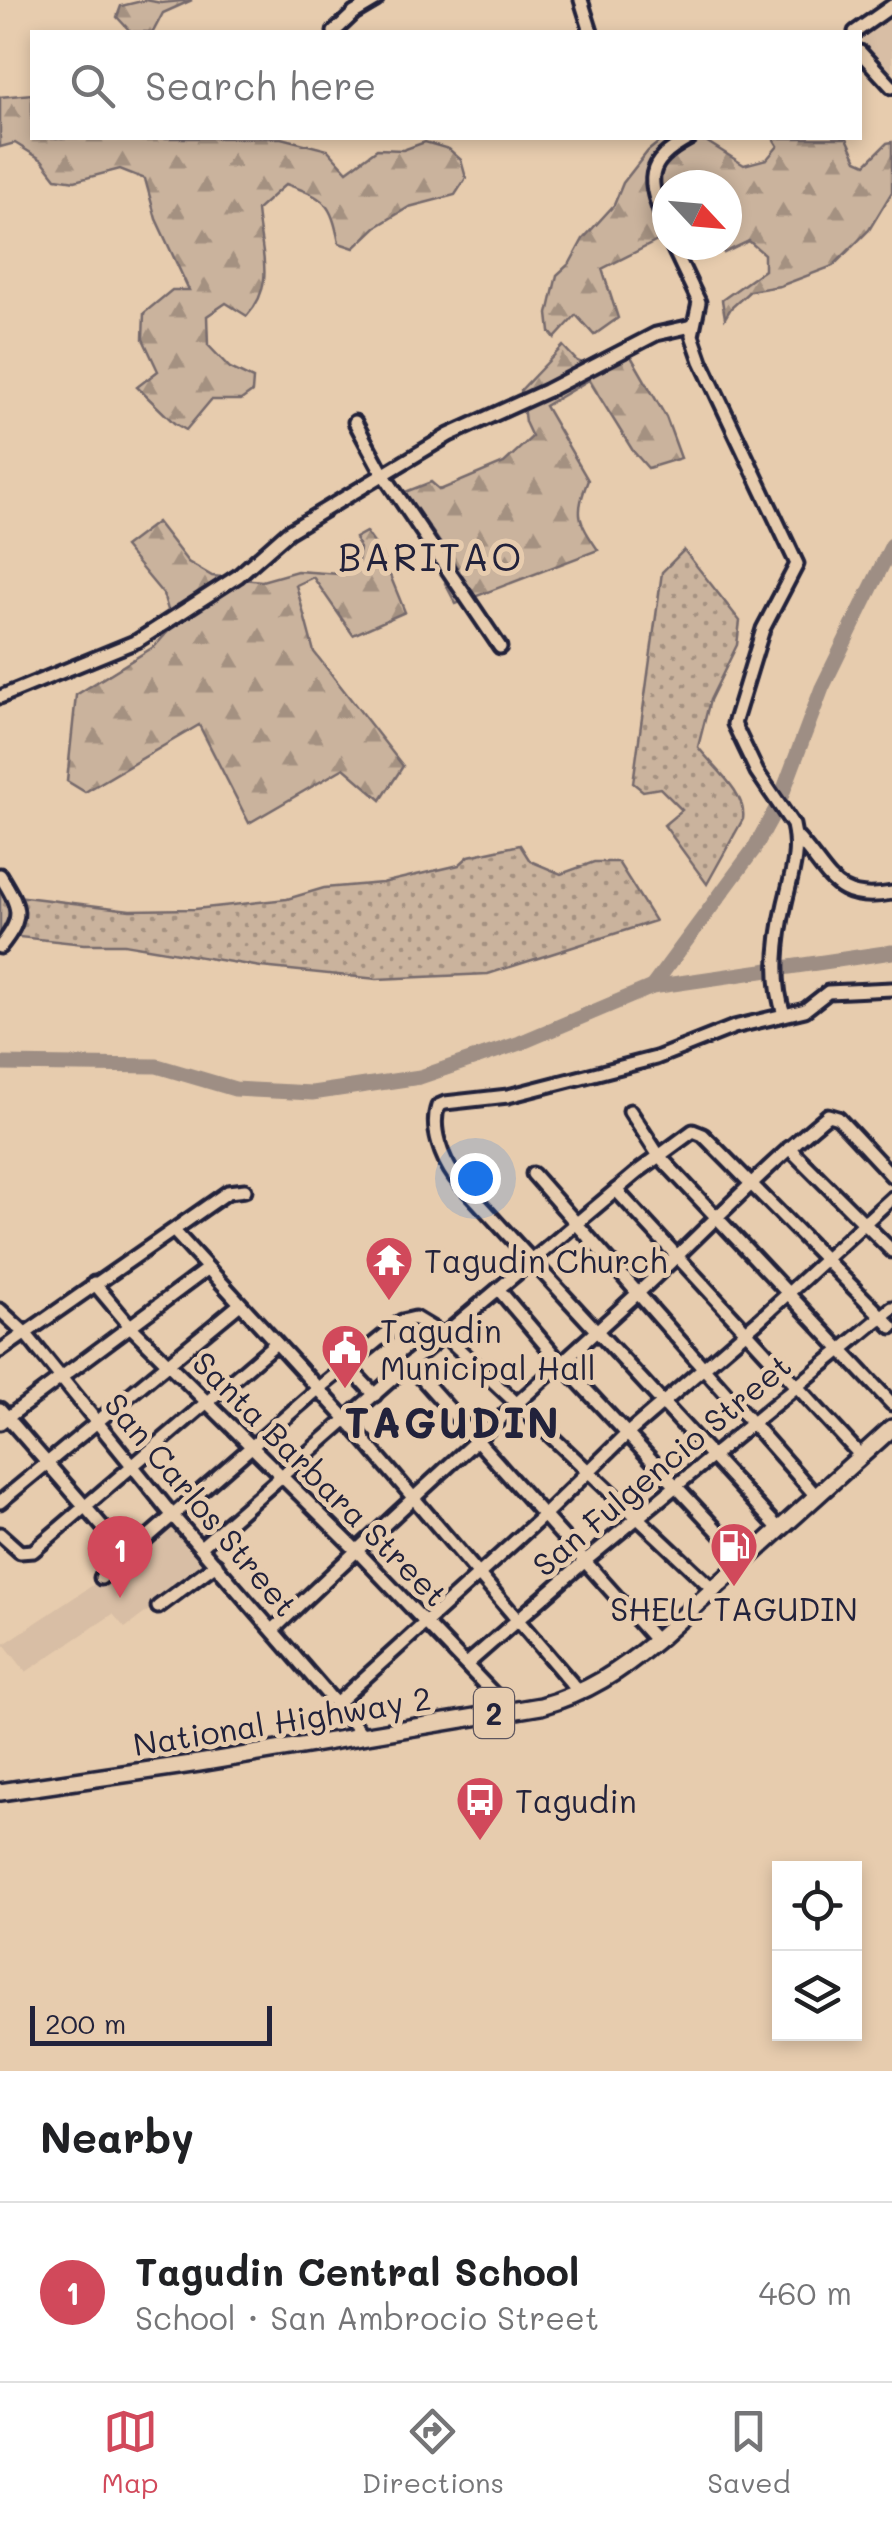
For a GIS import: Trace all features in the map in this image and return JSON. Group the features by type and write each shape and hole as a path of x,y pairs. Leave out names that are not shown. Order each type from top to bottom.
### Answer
{"highway":[{"name":"National Highway 2","path":"0,1792 541,1706 580,1693 617,1673 656,1641 892,1428"}],"street":[{"path":"336,30 376,0"},
{"path":"581,0 591,30"},
{"path":"859,30 892,6"},
{"path":"862,54 892,86"},
{"path":"654,170 656,160 687,140"},
{"path":"679,260 699,302 692,335 701,360 798,564 763,629 734,724 745,750 796,835 779,945 778,994 784,1014"},
{"path":"0,697 137,641 238,576 288,532 449,435 656,334 692,326"},
{"path":"354,422 383,474 500,647"},
{"path":"796,835 844,892 857,896 892,893"},
{"path":"0,875 18,910 14,930 0,947"},
{"path":"780,1530 446,1165 435,1115 442,1104 508,1096 656,1058 734,1026 805,1010 828,992 892,989"},
{"path":"630,1111 659,1156 892,1404"},
{"path":"273,1630 830,1114 892,1176"},
{"path":"201,1548 409,1364 690,1132 697,1131 887,1312 892,1327"},
{"path":"789,1148 892,1251"},
{"path":"533,1174 816,1496"},
{"path":"0,1352 228,1192 245,1190"},
{"path":"616,1190 861,1456"},
{"path":"338,1702 664,1401 892,1198"},
{"path":"174,1231 319,1388 580,1693"},
{"path":"128,1556 2,1417 62,1378 208,1270"},
{"name":"Santa Barbara Street","path":"94,1284 131,1327 356,1550 510,1710"},
{"path":"499,1290 560,1362 745,1560"},
{"path":"0,1502 240,1304"},
{"name":"San Carlos Street","path":"0,1310 25,1333 173,1516 362,1734"},
{"name":"San Fulgencio Street","path":"467,1664 584,1561 887,1312"},
{"path":"101,1578 319,1388 408,1318 422,1321 446,1336 713,1589"},
{"path":"0,1534 24,1554 33,1550 276,1344"},
{"path":"409,1364 656,1641"},
{"path":"347,1365 375,1395"},
{"path":"158,1607 216,1564"}],"shaded area":[{"path":"892,7 892,79 862,41 862,32"},
{"path":"174,1520 211,1564 125,1628 113,1614 26,1672 4,1644 96,1583"}],"green space":[{"path":"146,0 192,0 163,13 154,30 129,30 117,17 121,6"},
{"path":"30,94 30,140 289,140 328,150 347,171 377,149 403,150 425,142 449,149 461,160 466,178 455,195 409,207 376,227 354,248 339,243 333,218 324,203 299,189 286,184 257,210 264,279 256,304 247,316 226,303 207,316 208,345 230,368 253,379 252,392 241,400 211,400 186,430 137,387 158,371 143,339 144,313 172,290 189,290 156,219 145,179 120,169 75,181 56,178 42,160 15,143 0,147 0,97"},
{"path":"662,140 704,140 744,165 767,159 778,146 774,140 848,140 857,160 866,164 892,142 892,192 869,230 833,266 780,286 750,291 725,318 722,300 764,270 764,254 749,241 742,244 742,170 652,170 652,244 602,269 618,318 594,335 576,315 555,338 550,332 548,314 557,275 614,205 623,183"},
{"path":"563,346 577,361 590,366 625,346 666,417 681,458 648,468 589,380 545,406 588,480 580,516 598,550 456,604 445,583 457,567 405,492 431,482 440,490 504,463 532,437 525,422 521,390"},
{"path":"157,522 188,562 212,576 262,581 297,571 339,574 357,566 360,549 355,538 366,532 381,553 405,612 353,635 313,577 296,585 314,652 403,766 381,800 344,768 249,823 199,725 85,792 67,781 76,695 155,646 173,626 163,594 124,547"},
{"path":"684,550 740,621 737,645 710,700 698,747 734,790 743,819 707,884 664,825 682,810 660,788 643,791 633,783 662,572"},
{"path":"520,845 530,861 561,874 594,862 618,862 655,921 488,974 377,979 261,967 124,944 0,935 0,894 130,910 195,909 287,899 324,888 382,883 459,865 469,856"}],"waterway":[{"path":"652,987 754,849 778,805 822,688 892,545"},
{"path":"0,1064 157,1066 235,1089 312,1093 420,1077 520,1043 652,987 892,952"}],"place":[{"name":"Tagudin Church","path":"389,1302"},
{"name":"Tagudin Municipal Hall","path":"345,1390"},
{"name":"SHELL TAGUDIN","path":"734,1588"},
{"name":"Tagudin Central School","path":"120,1598"},
{"name":"Tagudin","path":"480,1842"}],"district":[{"name":"BARITAO","path":"431,556"},
{"name":"TAGUDIN","path":"453,1421"}]}
